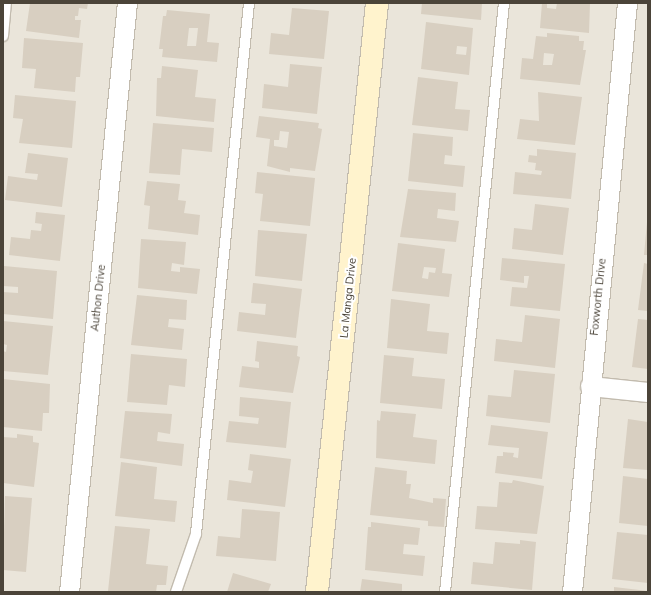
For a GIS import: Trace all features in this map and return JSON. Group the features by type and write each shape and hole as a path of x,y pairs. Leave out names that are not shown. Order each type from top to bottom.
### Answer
{"street":[{"name":"Authon Drive","path":"69,592 127,3"},
{"name":"La Manga Drive","path":"317,592 377,3"},
{"name":"Foxworth Drive","path":"572,592 590,386 627,3"},
{"path":"590,386 648,392"}],"lane":[{"path":"3,36 6,3"},
{"path":"176,592 196,534 249,3"},
{"path":"445,592 504,3"}],"shaded area":[{"path":"3,3 648,3 648,592 3,592"}],"building":[{"path":"30,3 88,3 87,9 79,8 78,16 75,16 75,20 81,20 79,38 26,31"},
{"path":"422,3 482,3 481,20 421,14"},
{"path":"542,3 547,3 547,8 556,9 557,3 590,3 589,33 540,28"},
{"path":"292,8 329,11 324,59 269,54 271,33 289,35"},
{"path":"167,10 210,14 207,42 219,43 217,62 162,57 163,49 159,49 163,16 166,16","holes":["189,28 198,28 196,46 187,46"]},
{"path":"426,22 473,28 469,75 421,69","holes":["457,46 467,47 466,55 456,54"]},
{"path":"547,33 579,36 579,41 584,41 583,50 586,50 580,85 520,79 522,58 533,59 536,36 547,37","holes":["544,53 554,54 552,65 543,65"]},
{"path":"24,38 83,43 80,77 76,77 75,92 34,88 36,69 22,68"},
{"path":"290,64 322,67 317,114 262,108 264,84 288,87"},
{"path":"162,66 198,70 195,97 216,99 214,122 156,116 157,78 161,78"},
{"path":"418,77 458,82 455,109 470,110 468,131 412,125"},
{"path":"538,92 582,97 575,145 517,139 520,119 539,121"},
{"path":"15,95 76,101 72,148 19,143 23,119 13,118"},
{"path":"259,116 319,123 318,128 322,129 315,171 290,168 290,172 267,166 270,139 256,137","holes":["280,131 289,132 287,148 274,146 274,140 279,140"]},
{"path":"153,123 214,128 212,152 182,149 180,175 149,173"},
{"path":"413,133 453,137 452,156 445,155 444,164 465,166 463,187 408,181"},
{"path":"537,149 576,153 571,199 513,194 515,172 541,175 542,171 535,170 536,163 528,162 529,155 537,156"},
{"path":"28,153 68,158 62,207 5,200 8,176 37,180 38,174 25,173"},
{"path":"257,172 315,178 310,226 260,221 263,194 255,193"},
{"path":"147,181 180,184 178,200 186,201 184,213 200,215 198,235 148,229 150,206 144,205"},
{"path":"408,189 456,193 455,211 438,209 437,218 459,221 456,242 400,237"},
{"path":"535,204 569,208 563,255 512,249 514,228 532,230"},
{"path":"36,212 65,215 60,261 9,255 11,237 30,239 31,230 41,231 42,224 35,223"},
{"path":"647,222 648,255 644,255"},
{"path":"258,230 307,234 302,281 255,276"},
{"path":"141,239 186,242 184,265 172,263 171,271 180,272 180,267 200,269 197,294 138,288"},
{"path":"398,243 445,249 442,273 452,274 449,297 392,291","holes":["424,267 436,268 435,273 429,272 428,279 422,278"]},
{"path":"502,258 565,264 560,311 510,306 512,287 527,288 529,276 524,276 524,283 500,280"},
{"path":"644,263 648,264 648,311 638,310"},
{"path":"4,266 57,271 53,319 3,314 3,292 18,293 18,287 3,286"},
{"path":"253,283 302,289 296,338 237,331 239,312 265,315 266,304 251,303"},
{"path":"137,295 187,300 186,320 169,319 168,327 184,329 182,350 131,345"},
{"path":"391,299 430,304 427,331 449,333 447,354 387,348"},
{"path":"525,315 560,319 555,368 494,361 496,339 522,342"},
{"path":"638,319 648,320 648,369 632,367"},
{"path":"3,321 53,326 48,375 3,371 3,351 6,352 7,345 3,344"},
{"path":"257,341 298,346 297,356 300,357 293,393 239,387 242,366 259,368 259,362 255,361"},
{"path":"131,354 187,359 185,387 169,385 167,405 127,402"},
{"path":"384,355 414,358 412,376 445,379 442,409 380,403"},
{"path":"514,370 555,374 550,423 486,416 488,395 511,397"},
{"path":"3,379 50,384 49,413 43,413 42,431 3,427"},
{"path":"240,397 291,402 286,448 226,442 229,421 258,424 259,418 239,416"},
{"path":"125,411 172,414 170,434 158,432 157,441 184,444 182,466 120,458"},
{"path":"381,411 416,414 413,437 437,440 435,464 376,458 377,420 380,421"},
{"path":"628,419 648,422 648,470 623,468"},
{"path":"491,425 548,432 542,479 495,473 497,456 503,456 503,452 514,453 513,457 518,458 519,448 488,445"},
{"path":"17,434 33,436 33,442 39,443 34,487 3,483 3,437 17,438"},
{"path":"250,454 291,459 285,507 227,500 229,480 251,483 253,471 248,470"},
{"path":"121,462 157,467 154,499 177,501 175,522 115,516"},
{"path":"375,467 407,471 406,484 411,484 409,498 433,503 433,498 446,499 444,527 428,526 428,521 370,515"},
{"path":"623,476 648,479 648,526 619,523"},
{"path":"513,480 544,486 537,534 475,529 477,506 497,507 499,482 512,483"},
{"path":"5,496 32,498 26,572 3,570"},
{"path":"242,509 280,512 276,561 216,556 218,536 240,538"},
{"path":"371,522 420,528 418,545 404,544 403,554 425,556 423,576 365,570 368,527 371,527"},
{"path":"115,526 150,529 146,564 168,566 166,585 157,585 156,592 108,591"},
{"path":"617,532 648,535 648,583 612,579"},
{"path":"520,540 536,542 532,590 471,584 473,562 493,564 495,542 520,544"},
{"path":"233,573 271,584 268,592 227,592"},
{"path":"362,579 402,584 402,592 360,592"},
{"path":"614,587 648,591 648,592 614,592"}]}
